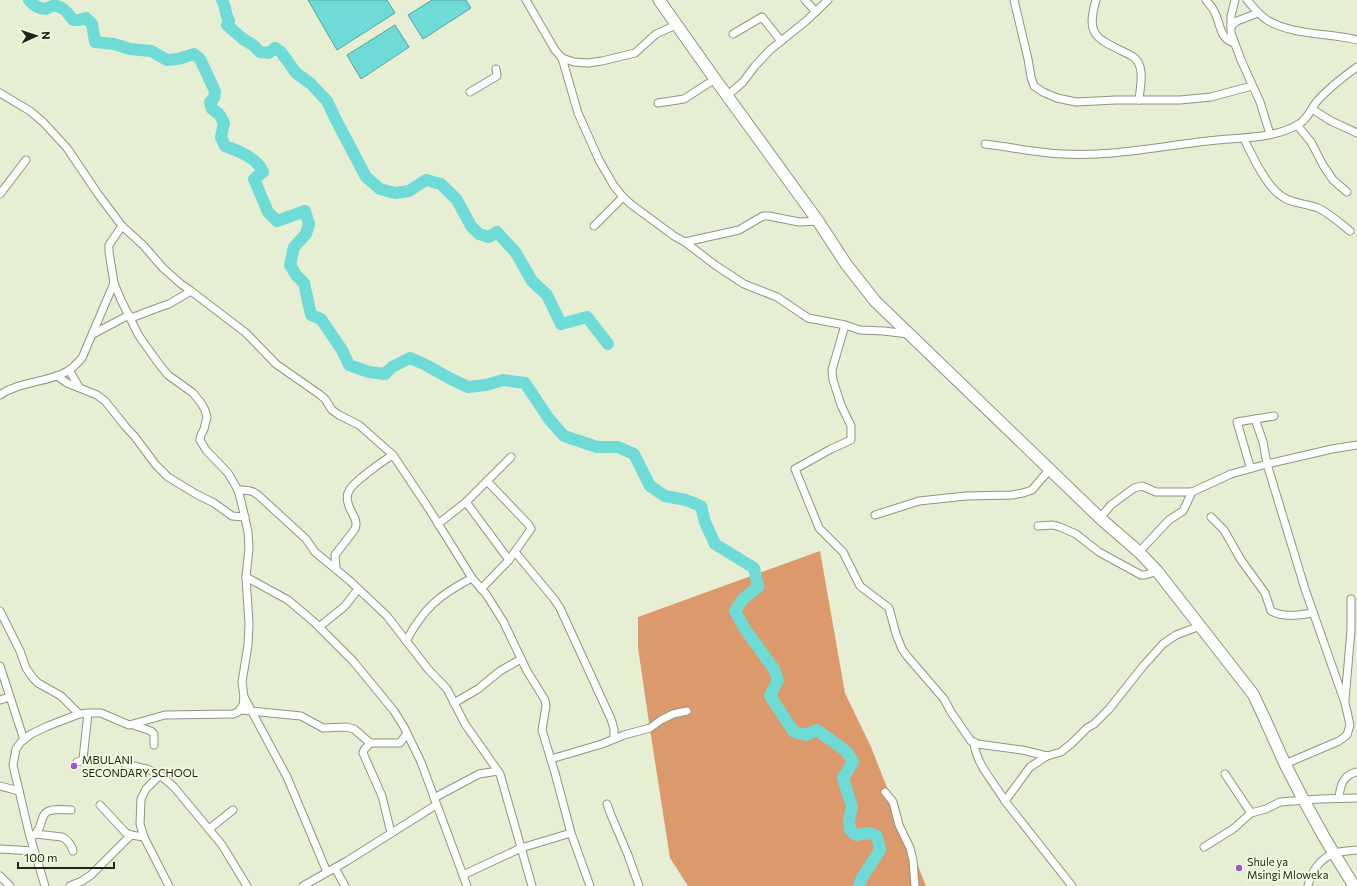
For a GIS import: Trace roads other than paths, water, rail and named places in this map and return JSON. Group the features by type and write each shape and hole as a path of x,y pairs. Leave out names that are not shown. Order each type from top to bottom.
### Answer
{"main road":[{"path":"659,0 676,26 818,221 846,264 875,301 1050,468 1100,518 1139,552 1157,571 1253,694 1264,715 1285,764 1304,801 1354,886"}],"street":[{"path":"526,0 555,50 562,58 581,119 599,160 614,186 623,197 670,233 685,242 715,266 744,284 777,297 808,318 845,325 860,330 909,334"},
{"path":"805,0 816,12"},
{"path":"727,96 743,82 762,58 828,0"},
{"path":"1014,0 1034,86 1042,92 1057,98 1076,102 1180,100 1211,97 1252,86"},
{"path":"1096,0 1091,23 1093,32 1099,39 1133,56 1138,61 1141,76 1139,100"},
{"path":"1206,0 1215,12 1223,35 1228,41 1234,43"},
{"path":"1234,0 1231,16 1231,33 1260,102 1270,134"},
{"path":"1247,0 1258,13 1275,24 1292,29 1357,40"},
{"path":"1231,26 1237,21 1258,13"},
{"path":"733,34 762,17 781,41"},
{"path":"562,58 574,62 588,63 629,56 635,53 656,34 676,26"},
{"path":"985,144 1063,154 1086,154 1124,152 1270,134 1287,130 1297,125 1305,118 1317,101 1328,90 1357,67"},
{"path":"470,92 482,81 497,76 496,69"},
{"path":"658,103 684,99 715,79"},
{"path":"0,93 30,111 67,148 122,226 143,245 163,268 181,284 246,333 276,364 325,399 332,410 359,425 393,455 472,578 493,604 521,659 545,700 546,706 542,730 572,833 590,886"},
{"path":"1312,109 1331,121 1357,133"},
{"path":"1297,125 1311,142 1333,180 1347,192"},
{"path":"1244,138 1260,169 1272,187 1280,195 1298,204 1318,208 1350,231"},
{"path":"0,194 26,160"},
{"path":"594,226 623,197"},
{"path":"685,242 739,230 763,216 799,222 818,221"},
{"path":"122,226 109,245 114,283 139,336 168,375 194,393 206,410 207,417 200,440 206,450 228,473 238,490 248,532 249,548 246,577 248,645 242,682 244,697 243,705 240,710 233,714 165,715 132,724"},
{"path":"0,395 18,386 57,376 68,370 82,358 114,283"},
{"path":"93,334 130,317 169,304 191,291"},
{"path":"845,325 832,370 833,380 840,405 851,426 851,440 831,449 795,469 819,528 843,552 860,586 889,608 896,634 904,653 944,699 968,737 974,742 987,746 1022,750 1047,756"},
{"path":"68,370 79,387"},
{"path":"57,376 67,383 97,395 105,401 156,465 168,477 214,503 232,516 245,517"},
{"path":"1252,468 1249,463 1237,422 1274,416"},
{"path":"1255,419 1263,442 1267,464 1313,613 1345,703 1350,725 1347,735 1343,738 1285,764"},
{"path":"1100,518 1112,505 1134,488 1142,486 1156,492 1192,492 1231,474 1252,468 1332,449 1357,445"},
{"path":"336,569 335,555 355,529 356,525 356,519 348,504 347,496 350,489 382,461 393,455"},
{"path":"438,524 466,502 510,457"},
{"path":"875,515 919,501 966,496 1012,495 1023,493 1032,490 1050,468"},
{"path":"481,589 509,560 531,531 530,526 487,481"},
{"path":"238,490 249,490 258,494 306,539 315,552 336,569 387,616 428,669 444,684 465,724 498,771 503,782 532,886"},
{"path":"1139,552 1169,520 1183,511 1192,492"},
{"path":"466,502 509,560"},
{"path":"1211,517 1224,530 1241,560 1265,593 1271,611 1278,615 1290,616 1313,613"},
{"path":"1038,526 1053,525 1076,534 1099,552 1141,575 1157,571"},
{"path":"515,552 560,608 611,719 614,729 614,738"},
{"path":"246,577 288,600 319,627 353,660 394,710 421,762 467,886"},
{"path":"406,641 420,617 434,602 443,594 472,578"},
{"path":"319,627 344,606 358,589"},
{"path":"1345,703 1351,630 1351,599"},
{"path":"0,611 32,678 61,696 79,714"},
{"path":"1005,801 1030,767 1047,756 1061,752 1087,728 1094,724 1109,709 1144,664 1163,644 1176,635 1200,626"},
{"path":"454,703 478,689 500,671 521,659"},
{"path":"0,666 24,740"},
{"path":"0,700 10,697"},
{"path":"244,697 287,777 328,872"},
{"path":"240,710 301,716 323,728 350,728 357,731 370,743 400,743 406,733"},
{"path":"551,759 602,744 614,738 650,728 673,714 687,711"},
{"path":"77,762 83,759 88,713"},
{"path":"45,886 34,851 33,836 18,791 13,765 16,749 31,734 79,714 88,713 101,713 127,724 132,724 151,731 154,734 154,744"},
{"path":"974,742 974,751 978,760 1005,801 1072,886"},
{"path":"370,743 363,753 382,796 390,833"},
{"path":"125,764 147,769 160,775 174,787 222,845 247,886"},
{"path":"307,885 390,833 435,801 479,774 498,771"},
{"path":"1339,798 1342,782 1353,773 1357,772"},
{"path":"1225,774 1251,813"},
{"path":"160,775 146,789 140,799 140,824 144,837 169,886"},
{"path":"0,786 18,791"},
{"path":"885,792 892,802 899,825 910,848 913,860 915,886"},
{"path":"1204,847 1233,829 1251,813 1266,809 1280,802 1357,798"},
{"path":"607,804 639,886"},
{"path":"100,805 126,833 131,836 144,837"},
{"path":"33,836 39,828 43,815 48,811 53,809 71,810"},
{"path":"209,829 233,810"},
{"path":"462,875 521,848 572,833"},
{"path":"33,836 62,837 71,844 73,851"},
{"path":"70,886 91,875 131,836"},
{"path":"0,849 34,851"},
{"path":"1308,886 1310,877 1316,867 1334,853 1357,850"},
{"path":"335,868 345,886"},
{"path":"0,876 10,886"}],"water":[{"path":"308,0 387,0 395,13 337,50"},
{"path":"432,0 466,0 471,8 423,39 408,15"},
{"path":"395,25 409,47 361,79 347,55"}],"waterway":[{"path":"29,0 34,5 41,8 46,9 52,6 59,6 67,12 73,20 86,18 92,24 95,42 114,44 130,49 151,51 167,60 178,59 194,54 200,59 215,91 214,98 210,102 212,109 219,114 224,123 221,137 225,146 247,156 260,167 263,172 254,179 268,212 277,221 305,211 309,224 306,234 294,247 290,265 296,275 304,283 311,315 321,319 342,350 349,365 369,372 385,374 392,367 410,358 468,387 486,385 503,380 525,383 549,419 564,436 597,447 618,447 634,454 650,486 665,496 686,500 701,506 705,522 715,544 754,568 758,587 743,599 735,611 745,629 774,669 778,680 770,696 794,732 806,735 817,730 846,751 853,762 843,778 852,807 849,821 850,830 856,835 868,833 877,836 880,850 862,878 859,886"},
{"path":"222,0 229,21 227,25 260,52 269,53 275,48 281,52 296,73 310,83 327,101 366,177 380,189 395,193 409,191 426,180 441,184 457,200 471,226 479,234 489,237 497,232 516,253 532,281 547,295 561,324 587,317 608,344"}],"place":[{"name":"MBULANI SECONDARY SCHOOL","path":"74,766"},
{"name":"Shule ya Msingi Mloweka","path":"1239,868"}]}
